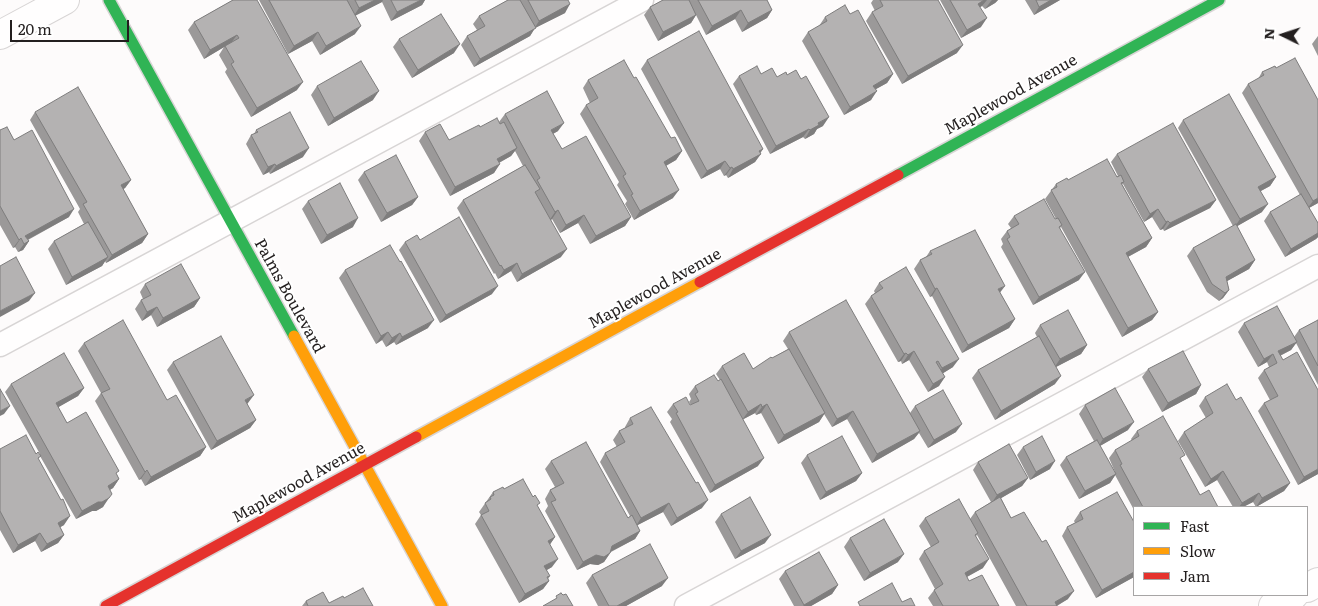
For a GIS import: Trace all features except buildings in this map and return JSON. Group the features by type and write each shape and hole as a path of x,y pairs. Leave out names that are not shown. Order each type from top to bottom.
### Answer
{"street":[{"path":"0,35 65,0"},
{"name":"Palms Boulevard","path":"109,0 442,606"},
{"name":"Maplewood Avenue","path":"106,606 1219,0"},
{"path":"1273,606 1292,596"}],"lane":[{"path":"0,345 642,0"},
{"path":"686,606 1318,266"}],"traffic: fast":[{"path":"109,0 294,336"},
{"path":"898,175 1219,0"}],"traffic: slow":[{"path":"416,437 700,282"},
{"path":"294,336 442,606"}],"traffic: jam":[{"path":"700,282 898,175"},
{"path":"106,606 416,437"}]}
